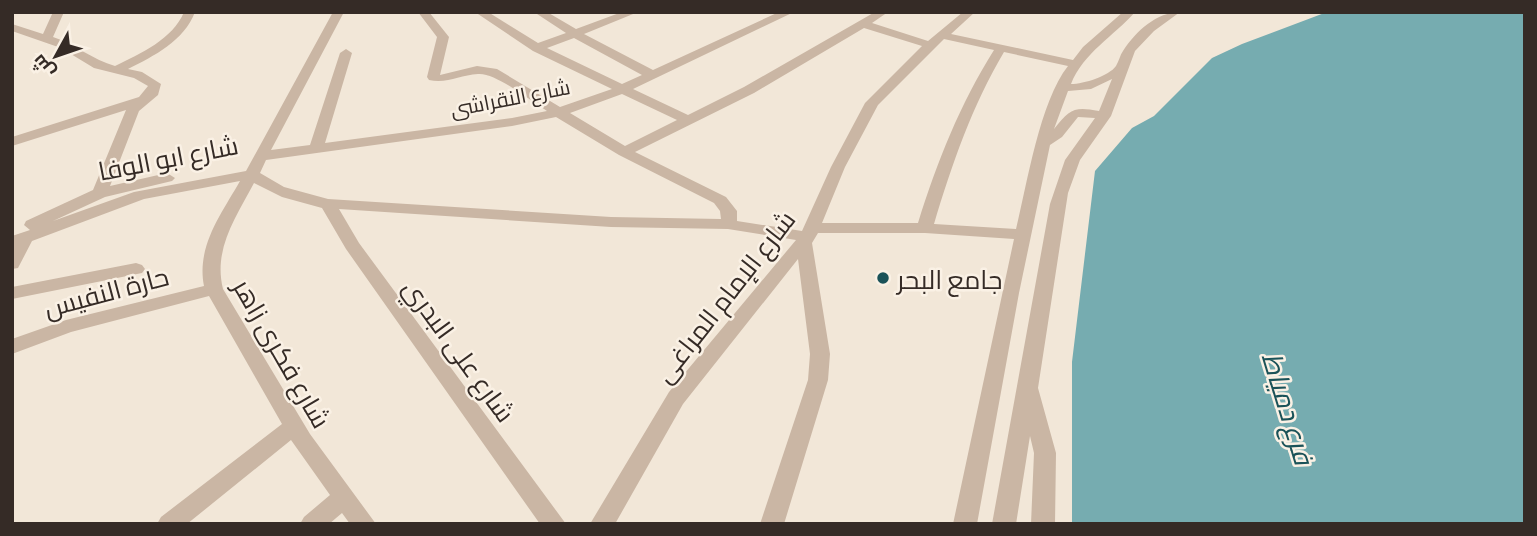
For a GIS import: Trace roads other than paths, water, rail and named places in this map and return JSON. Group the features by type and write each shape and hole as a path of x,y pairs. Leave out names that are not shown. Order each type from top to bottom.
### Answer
{"street":[{"path":"46,39 59,12"},
{"path":"118,69 151,53 186,24 190,12"},
{"name":"شارع فكرى زاهر","path":"340,12 214,247 211,272 214,289 294,426 364,524"},
{"path":"423,12 443,37 433,77 440,79 483,68 624,152 719,200 729,209 728,224"},
{"path":"480,12 537,48 690,121"},
{"path":"537,48 632,12"},
{"name":"شارع النقراشى","path":"257,165 316,148 512,122 559,112 653,75 789,12"},
{"path":"624,152 749,90 883,12"},
{"name":"شارع الإمام المراغى","path":"603,524 676,398 808,236 838,167 872,103 935,40 970,12"},
{"path":"965,524 1042,144 1063,86 1076,64 1099,38 1130,12"},
{"path":"1004,524 1029,389 1057,199 1070,164 1104,116 1113,98 1134,43 1175,12"},
{"path":"545,13 574,35 653,75"},
{"path":"863,24 935,40 1001,48 1076,64"},
{"path":"12,27 69,47 98,65 138,75 155,84 153,92 140,101 12,142"},
{"path":"925,228 942,169 955,137 987,69 1001,48"},
{"path":"316,148 346,54"},
{"path":"1063,86 1088,88 1122,69"},
{"path":"100,193 132,112 140,101"},
{"path":"1042,144 1057,134 1073,114 1084,112 1104,116"},
{"path":"257,165 269,187 294,197 328,204 611,222 728,224 808,236 925,228 1023,235"},
{"name":"شارع ابو الوفا","path":"16,238 100,193 154,179 257,165"},
{"name":"شارع ابو الوفا","path":"16,238 140,195 257,165"},
{"name":"شارع على البدري","path":"328,204 352,245 554,524"},
{"path":"772,524 818,380 820,354 808,236"},
{"path":"12,264 16,238"},
{"path":"12,293 136,269"},
{"name":"حارة النفيس","path":"12,347 66,327 214,289"},
{"path":"1029,389 1039,419 1045,453 1042,524"},
{"path":"169,524 294,426"},
{"path":"312,524 343,498"}],"water":[{"name":"فرع دمياط","path":"1327,12 1525,12 1525,524 1072,524 1072,362 1095,171 1132,128 1154,116 1212,58"}],"place":[{"name":"جامع البحر","path":"883,278"}]}
